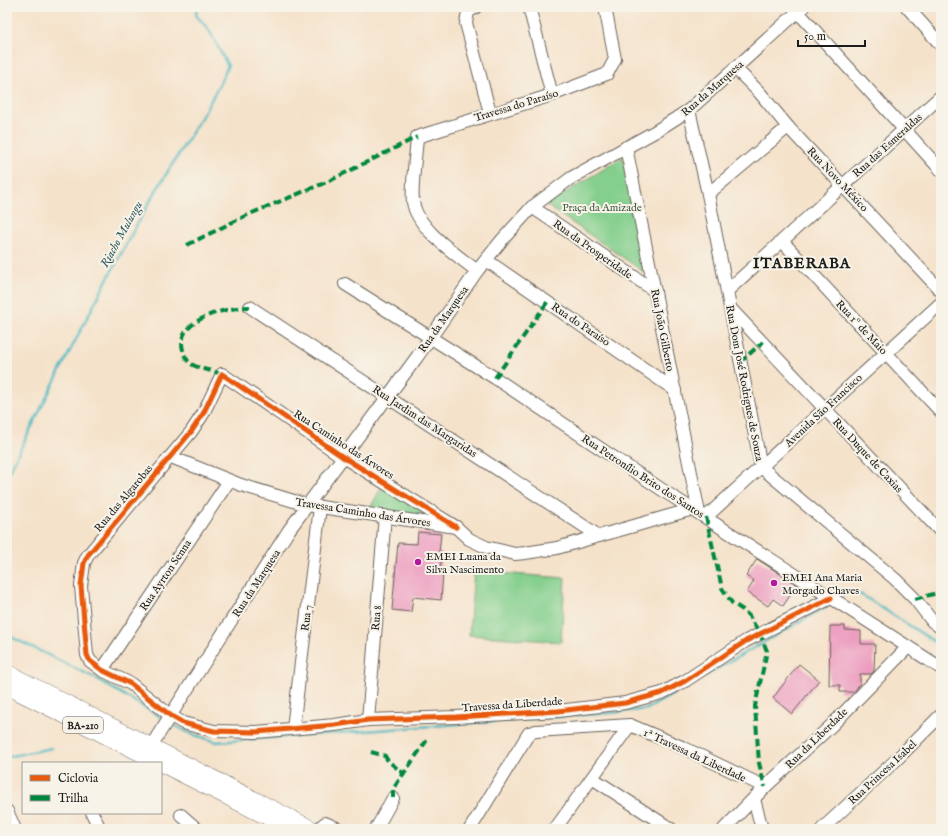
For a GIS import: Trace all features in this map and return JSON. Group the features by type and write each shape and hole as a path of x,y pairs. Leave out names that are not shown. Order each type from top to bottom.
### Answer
{"main road":[{"name":"BA-210","path":"7,672 313,829"},
{"name":"BA-210","path":"7,687 156,762"},
{"name":"BA-210","path":"162,765 290,829"}],"street":[{"path":"476,7 468,12 466,23 490,113"},
{"path":"529,7 552,95"},
{"name":"Travessa do Paraíso","path":"476,271 434,235 418,216 413,196 417,137 490,113 552,95 607,74 615,60 606,7"},
{"path":"907,7 941,45"},
{"path":"801,10 941,170"},
{"name":"Rua da Marquesa","path":"151,746 307,505 388,397 476,271 532,207 583,170 656,132 689,110 801,10"},
{"name":"Rua Novo México","path":"735,68 760,92 788,127 941,291"},
{"name":"Rua das Esmeraldas","path":"727,291 904,128 941,96"},
{"name":"Rua Dom José Rodrigues de Souza","path":"689,110 708,194 761,467 895,579 932,621 941,628"},
{"path":"708,194 788,127"},
{"name":"Rua João Gilberto","path":"626,148 699,513"},
{"name":"Rua da Prosperidade","path":"532,207 655,291"},
{"name":"Rua 1º de Maio","path":"782,241 941,412"},
{"name":"Rua do Paraíso","path":"486,260 675,390"},
{"name":"Rua Petronílio Brito dos Santos","path":"346,284 430,336 495,378 605,453 941,668"},
{"name":"Avenida São Francisco","path":"699,513 761,467 885,352 941,303"},
{"name":"Rua Jardim das Margaridas","path":"250,307 600,536"},
{"name":"Rua Duque de Caxias","path":"730,308 941,532"},
{"name":"Rua Caminho das Árvores","path":"222,374 343,457 456,527"},
{"name":"Rua das Algarobas","path":"86,649 85,618 81,586 84,563 88,555 171,457 203,414 222,374"},
{"name":"Travessa Caminho das Árvores","path":"171,457 229,481 307,505 456,527"},
{"name":"Rua Ayrton Senna","path":"102,670 229,481"},
{"name":"Rua 7","path":"292,728 320,507"},
{"path":"456,527 469,539 486,547 515,554 557,548 600,536 699,513"},
{"name":"Rua 8","path":"368,720 384,516"},
{"name":"Travessa da Liberdade","path":"86,649 90,661 102,670 131,684 171,716 183,723 214,731 256,732 368,720 456,717 602,707 644,699 662,693 685,681 746,640 831,598"},
{"name":"Rua da Liberdade","path":"724,829 765,787 832,725 908,647"},
{"name":"Rua Princesa Isabel","path":"822,829 895,761 941,715"},
{"path":"554,829 630,725"},
{"name":"1ª Travessa da Liberdade","path":"470,829 529,733 554,729 630,725 677,745 765,787"},
{"path":"592,778 671,829"},
{"path":"376,829 393,798"},
{"path":"754,799 762,829"},
{"path":"7,811 15,829"},
{"path":"92,814 100,829"},
{"path":"181,815 197,829"},
{"path":"318,829 325,823 339,829"}],"green space":[{"name":"Praça da Amizade","path":"623,157 647,274 546,205"},
{"path":"382,486 441,521 370,508"},
{"path":"474,571 565,578 561,642 469,635"}],"building":[{"name":"EMEI Luana da Silva Nascimento","path":"418,532 441,534 439,552 442,552 440,572 443,573 441,600 413,597 411,612 392,610 398,543 417,544"},
{"name":"EMEI Ana Maria Morgado Chaves","path":"757,559 797,585 783,606 773,599 768,606 747,592 754,581 746,576"},
{"path":"830,626 845,626 845,630 861,631 861,644 875,644 874,671 871,674 860,674 860,685 858,685 853,692 840,692 840,685 829,685"},
{"path":"799,664 819,680 792,714 773,698"}],"waterway":[{"name":"Riacho Mulungu","path":"7,476 75,341 128,241 156,190 210,103 228,66 209,30 196,15 197,7"},
{"path":"841,596 845,592 862,595 941,646"},
{"path":"694,682 829,605"},
{"name":"Riacho Mulungu","path":"7,635 95,678 164,719"},
{"path":"170,723 191,734 217,742 609,713 647,709 674,694"},
{"name":"Riacho Mulungu","path":"7,757 52,748"}],"marked path":[{"path":"187,245 245,216 329,181 417,137"},
{"path":"495,378 548,301"},
{"path":"222,374 200,368 189,362 183,352 182,339 187,330 205,317 229,309 250,307"},
{"path":"740,362 763,342"},
{"path":"706,517 722,588 732,603 749,616 760,634 767,651 755,706 759,763 765,787"},
{"path":"915,599 941,592"},
{"path":"393,798 393,789 427,740"},
{"path":"371,752 385,756 388,761 403,773"}],"cycle path":[{"path":"456,527 343,457 222,374 203,414 191,432 88,555 84,563 81,586 87,655 90,661 102,670 131,684 171,716 183,723 214,731 256,732 335,725 368,720 558,711 625,703 662,693 685,681 746,641 831,598"}],"place":[{"name":"EMEI Luana da Silva Nascimento","path":"418,562"},
{"name":"EMEI Ana Maria Morgado Chaves","path":"774,583"}],"district":[{"name":"ITABERABA","path":"802,263"}]}
